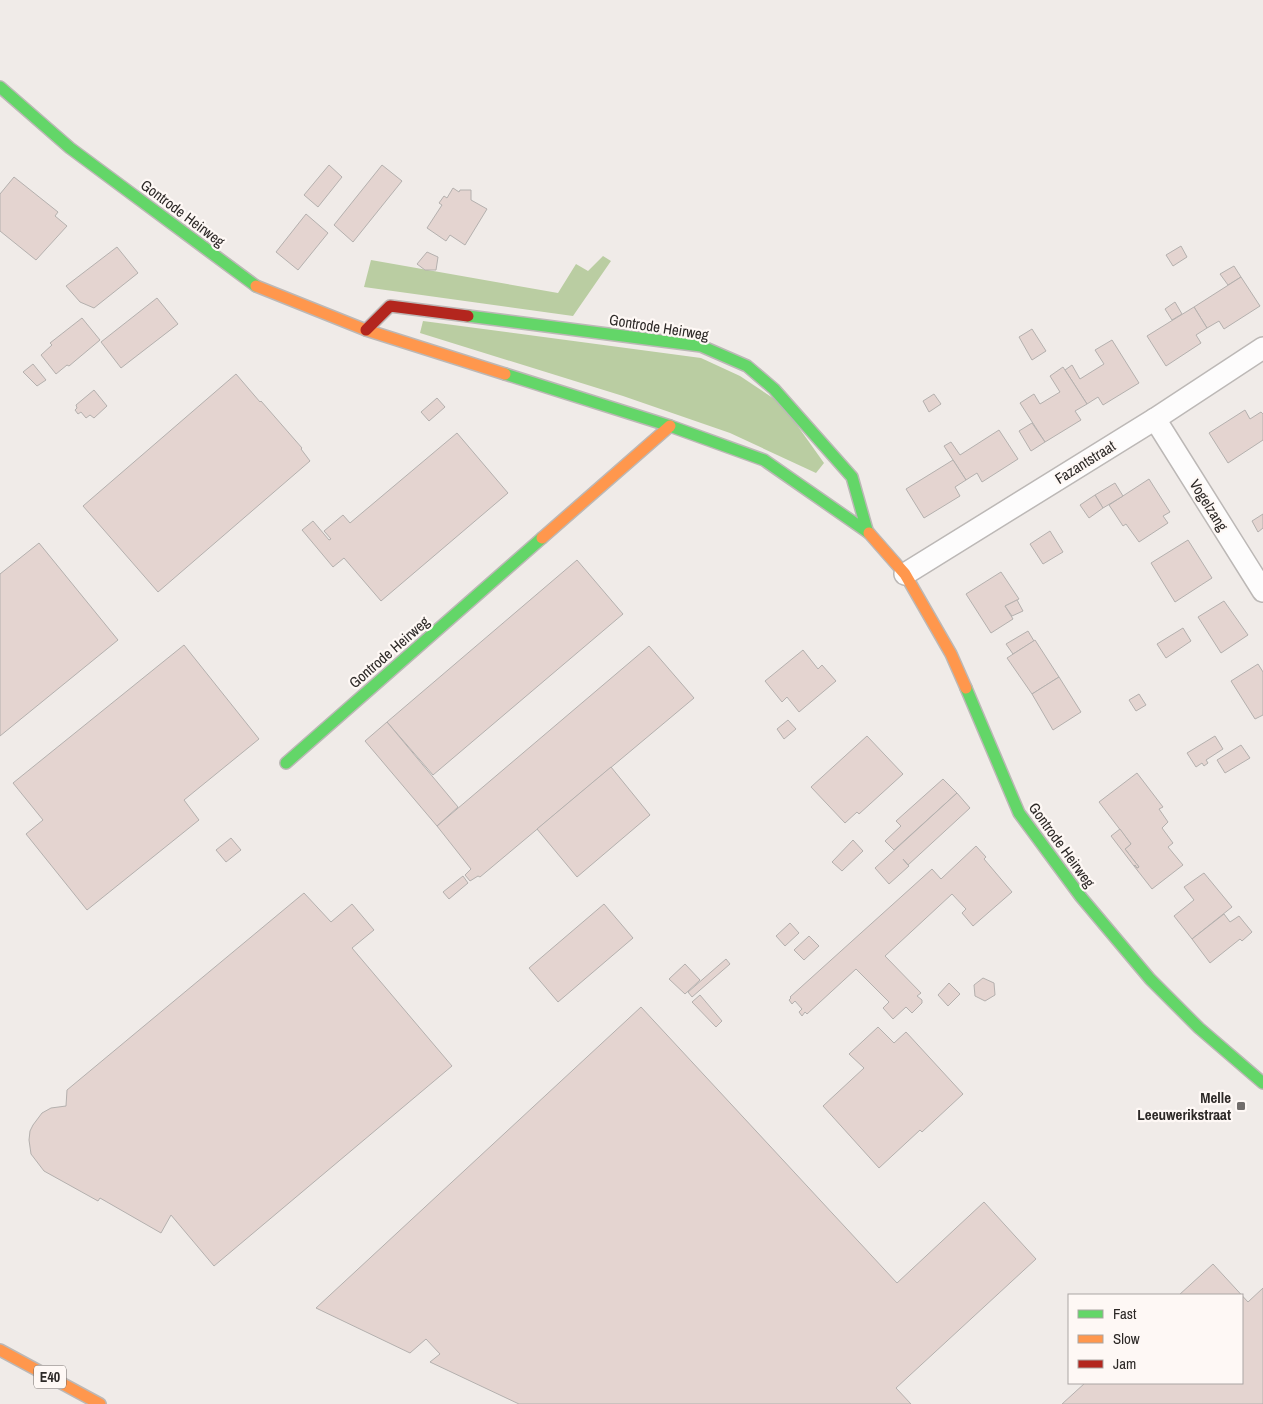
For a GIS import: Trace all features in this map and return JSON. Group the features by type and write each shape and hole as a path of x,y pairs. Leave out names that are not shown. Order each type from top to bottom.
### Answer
{"main road":[{"name":"Gontrode Heirweg","path":"0,87 70,148 259,288 366,330 670,426 764,460 867,530 905,574 951,654 1018,813 1081,897 1150,979 1199,1028 1263,1082"},
{"name":"Gontrode Heirweg","path":"366,330 390,306 701,346 746,366 774,388 852,477 867,530"},
{"name":"Gontrode Heirweg","path":"286,764 670,426"},
{"name":"E40","path":"0,1350 100,1404"}],"street":[{"name":"Fazantstraat","path":"905,574 1154,419 1263,348"},
{"name":"Vogelzang","path":"1154,419 1263,591"}],"green space":[{"path":"603,256 611,261 573,316 364,287 371,260 558,293 576,264 588,271"},
{"path":"423,321 701,358 740,376 782,404 824,463 816,473 730,433 623,396 420,333"}],"building":[{"path":"329,165 342,177 318,207 304,195"},
{"path":"382,165 402,181 353,242 334,225"},
{"path":"14,177 58,212 55,216 67,226 36,260 0,231 0,194"},
{"path":"453,188 459,192 460,190 471,190 471,200 487,209 465,245 450,235 446,241 427,228 442,205 439,203 444,196 447,198"},
{"path":"306,214 328,233 298,270 276,252"},
{"path":"1181,246 1187,257 1173,266 1166,255"},
{"path":"117,247 138,273 94,308 80,302 66,286"},
{"path":"427,252 438,257 436,270 425,270 417,264"},
{"path":"1234,266 1241,277 1228,285 1220,274"},
{"path":"1241,277 1260,306 1224,329 1219,321 1207,328 1194,307"},
{"path":"157,298 178,324 121,368 101,342"},
{"path":"1175,302 1182,314 1172,320 1165,309"},
{"path":"1194,307 1207,328 1196,335 1201,343 1166,366 1147,336"},
{"path":"82,318 100,340 69,366 67,365 56,374 41,355 52,345 50,343"},
{"path":"1032,329 1046,351 1032,360 1019,337"},
{"path":"1112,340 1139,383 1103,405 1098,397 1087,404 1065,370 1072,365 1080,379 1104,364 1095,350"},
{"path":"33,364 46,380 37,386 23,372"},
{"path":"1063,367 1087,404 1075,411 1081,420 1045,442 1020,403 1034,394 1040,404 1060,392 1050,376"},
{"path":"236,374 302,448 310,461 158,592 83,506"},
{"path":"94,390 107,406 94,418 90,415 86,418 81,412 78,414 75,410 77,408 76,405"},
{"path":"934,394 941,404 929,412 923,401"},
{"path":"437,398 445,407 429,421 421,412"},
{"path":"1245,410 1250,419 1261,412 1263,414 1263,440 1228,463 1209,433"},
{"path":"1032,423 1045,442 1031,451 1019,431"},
{"path":"999,430 1018,459 982,482 977,473 966,480 944,446 951,442 960,455"},
{"path":"457,433 508,493 381,601 344,558 333,567 302,530 313,521 329,540 331,539 324,531 343,515 350,523"},
{"path":"953,460 966,480 955,487 960,496 924,518 906,489"},
{"path":"1149,479 1170,512 1163,516 1168,523 1139,542 1126,524 1123,526 1109,505"},
{"path":"1115,483 1123,496 1103,508 1095,495"},
{"path":"1095,495 1103,508 1089,518 1080,505"},
{"path":"1263,514 1263,528 1258,532 1252,521"},
{"path":"1050,531 1063,552 1043,564 1030,544"},
{"path":"1188,540 1212,578 1175,602 1151,563"},
{"path":"39,543 118,640 0,736 0,574"},
{"path":"577,560 623,614 433,775 387,722"},
{"path":"1001,572 1019,599 1005,606 1013,619 991,633 966,594"},
{"path":"1017,600 1023,611 1012,616 1005,606"},
{"path":"1224,601 1248,635 1221,653 1198,617"},
{"path":"1183,628 1191,641 1166,658 1157,644"},
{"path":"1028,631 1034,641 1013,654 1006,644"},
{"path":"1035,640 1059,677 1032,694 1007,658"},
{"path":"184,645 259,739 184,800 199,820 87,910 26,834 43,820 13,783"},
{"path":"649,646 694,698 480,877 478,876 470,881 465,875 471,869 437,826"},
{"path":"803,650 818,669 822,665 836,681 799,712 787,697 782,702 765,681"},
{"path":"1258,664 1263,672 1263,715 1255,719 1231,681"},
{"path":"1059,677 1081,712 1053,730 1032,694"},
{"path":"1139,694 1146,705 1136,711 1129,700"},
{"path":"788,720 796,729 784,739 777,729"},
{"path":"387,722 458,807 437,826 365,741"},
{"path":"867,736 903,774 859,814 857,812 845,823 811,787"},
{"path":"1215,736 1223,749 1206,760 1208,763 1204,766 1202,763 1196,767 1187,753"},
{"path":"1241,745 1250,758 1225,773 1217,760"},
{"path":"611,767 650,815 577,877 537,829"},
{"path":"1137,773 1163,807 1159,809 1168,822 1162,828 1173,843 1168,847 1183,865 1152,889 1134,866 1139,867 1125,849 1131,844 1099,802"},
{"path":"943,779 957,793 894,850 885,841 901,826 896,821"},
{"path":"957,793 970,808 889,884 875,868"},
{"path":"1120,829 1131,844 1125,849 1139,867 1137,868 1111,836"},
{"path":"231,838 241,850 226,862 216,850"},
{"path":"853,840 863,851 842,871 832,862"},
{"path":"976,846 986,857 984,859 1012,892 973,926 962,913 966,909 952,894 885,956 921,993 917,996 922,1000 922,1003 912,1013 906,1007 893,1019 883,1008 889,1002 856,969 807,1014 805,1012 802,1016 799,1012 802,1009 795,1001 792,1004 789,1000 790,997 932,869 941,879"},
{"path":"1204,873 1232,907 1192,939 1174,916 1194,900 1184,887"},
{"path":"463,876 468,883 449,899 443,892"},
{"path":"304,893 331,922 352,904 374,930 352,948 452,1066 214,1266 171,1215 161,1233 100,1198 98,1201 44,1171 31,1154 30,1131 42,1113 51,1108 66,1106 67,1090"},
{"path":"604,904 633,938 558,1002 529,968"},
{"path":"1224,914 1230,922 1239,916 1252,932 1210,963 1192,939"},
{"path":"790,923 799,933 785,946 776,936"},
{"path":"809,936 819,946 804,960 794,950"},
{"path":"726,959 730,964 692,997 688,992"},
{"path":"685,964 700,980 685,994 669,979"},
{"path":"983,978 994,983 995,995 985,1001 975,996 974,985"},
{"path":"949,983 960,994 948,1006 938,995"},
{"path":"700,995 722,1021 716,1027 692,1002"},
{"path":"641,1007 897,1283 984,1202 1036,1259 896,1388 911,1404 519,1404 430,1362 440,1354 426,1339 410,1353 316,1308"},
{"path":"878,1027 894,1043 906,1032 963,1094 879,1168 823,1106 864,1068 849,1054"},
{"path":"1213,1264 1241,1294 1180,1294"},
{"path":"1263,1288 1263,1404 1062,1404 1084,1384 1243,1384 1243,1296 1248,1302"}],"traffic: fast":[{"path":"0,87 70,148 256,286"},
{"path":"468,316 701,346 747,366 774,389 852,477 867,530"},
{"path":"505,374 670,426 764,460 869,533"},
{"path":"286,763 542,538"},
{"path":"966,688 1019,813 1081,897 1150,979 1199,1028 1263,1083"}],"traffic: slow":[{"path":"256,286 366,330 505,374"},
{"path":"542,538 670,426"},
{"path":"869,533 905,574 951,654 966,688"},
{"path":"0,1350 100,1404"}],"traffic: jam":[{"path":"366,330 390,306 468,316"}],"place":[{"name":"Melle Leeuwerikstraat","path":"1241,1106"}]}
